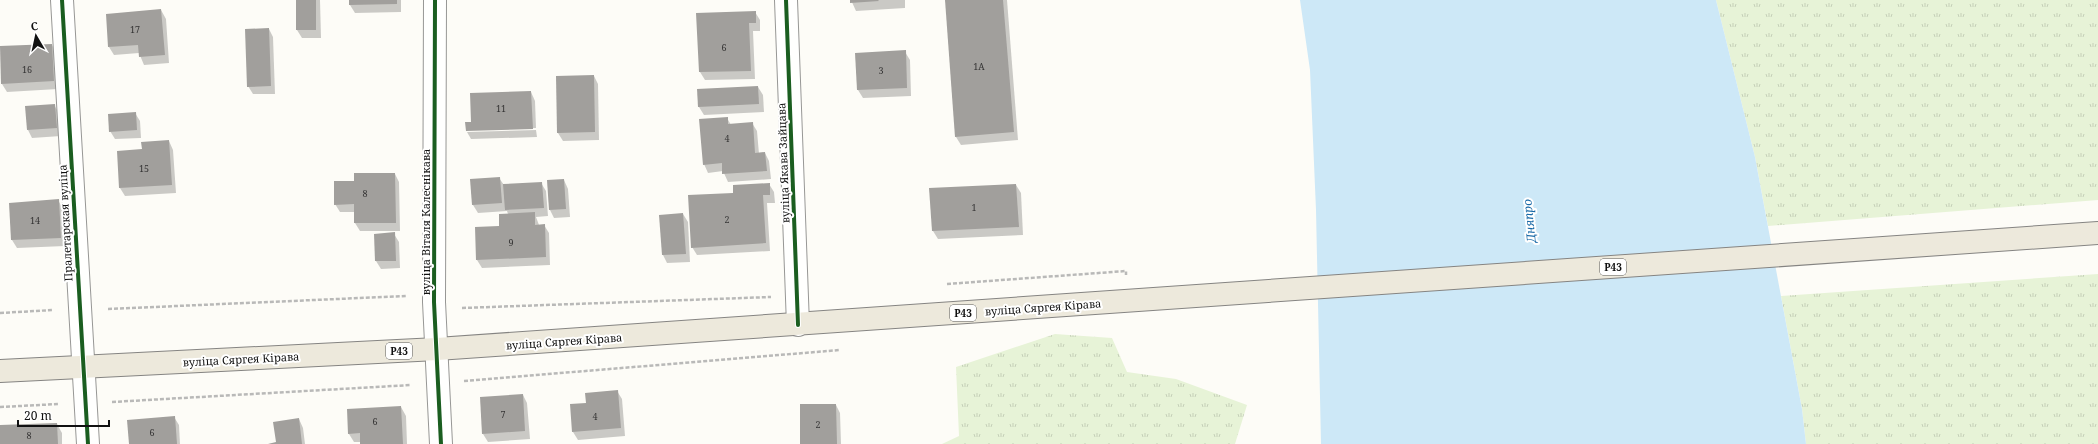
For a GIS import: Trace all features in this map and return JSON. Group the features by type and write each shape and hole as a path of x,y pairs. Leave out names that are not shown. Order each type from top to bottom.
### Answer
{"main road":[{"name":"вуліца Сяргея Кірава","path":"0,371 436,350 2098,232"}],"street":[{"name":"Пралетарская вуліца","path":"62,0 82,368 88,444"},
{"name":"вуліца Віталя Калеснікава","path":"435,0 434,302 441,444"},
{"name":"вуліца Якава Зайцава","path":"786,0 798,324"}],"path":[{"path":"945,284 1126,271"},
{"path":"101,309 404,296 463,308 796,296"},
{"path":"0,313 55,310"},
{"path":"0,407 438,383 844,350"}],"green space":[{"path":"1716,0 2098,0 2098,200 1768,226 1755,157"},
{"path":"2098,274 2098,444 1806,444 1802,409 1781,296"},
{"path":"1055,334 1112,338 1127,372 1176,379 1247,405 1235,444 942,444 959,436 956,367"}],"water":[{"name":"Дняпро","path":"1300,0 1716,0 1755,157 1802,409 1806,444 1321,444 1316,210 1310,70"}],"building":[{"path":"296,0 316,0 316,30 296,30"},
{"path":"349,0 397,0 397,4 349,5"},
{"path":"850,0 878,0 879,1 850,3"},
{"path":"945,0 1003,0 1014,132 955,137"},
{"path":"161,9 165,55 139,57 138,45 108,47 106,14"},
{"path":"756,11 756,23 749,23 751,71 699,72 696,13"},
{"path":"269,28 271,86 247,87 245,29"},
{"path":"52,44 54,81 1,84 0,46"},
{"path":"906,50 907,88 857,90 855,53"},
{"path":"594,75 595,132 557,133 556,76"},
{"path":"758,86 759,104 698,107 697,89"},
{"path":"531,91 533,129 466,131 465,122 471,122 470,93"},
{"path":"55,104 57,128 27,130 25,106"},
{"path":"136,112 137,130 109,132 108,114"},
{"path":"728,117 728,124 753,122 755,153 765,152 767,171 722,174 722,163 703,165 699,119"},
{"path":"169,140 172,185 119,188 117,151 142,149 141,142"},
{"path":"354,173 395,173 396,223 354,223 354,204 334,205 334,181 354,181"},
{"path":"500,177 502,203 472,205 470,179"},
{"path":"564,179 566,209 549,210 547,180"},
{"path":"542,182 544,208 505,210 503,184"},
{"path":"770,183 770,195 763,195 766,243 691,248 688,195 733,193 733,185"},
{"path":"1016,184 1019,227 932,231 929,188"},
{"path":"59,199 61,238 11,240 9,203"},
{"path":"535,212 535,225 545,224 546,257 476,260 475,227 499,226 499,214"},
{"path":"683,213 686,254 662,255 659,215"},
{"path":"395,232 396,261 375,261 374,234"},
{"path":"618,390 621,428 572,432 570,404 586,403 585,393"},
{"path":"523,394 525,431 482,434 480,397"},
{"path":"800,404 836,404 837,444 800,444"},
{"path":"401,406 403,444 360,444 360,433 348,434 347,409"},
{"path":"175,416 177,444 129,444 127,420"},
{"path":"299,418 302,444 268,444 276,442 273,422"},
{"path":"57,423 58,444 0,444 0,425"}],"cycle path":[{"path":"62,0 88,444"},
{"path":"435,0 434,302 441,444"},
{"path":"786,0 798,325"}]}
